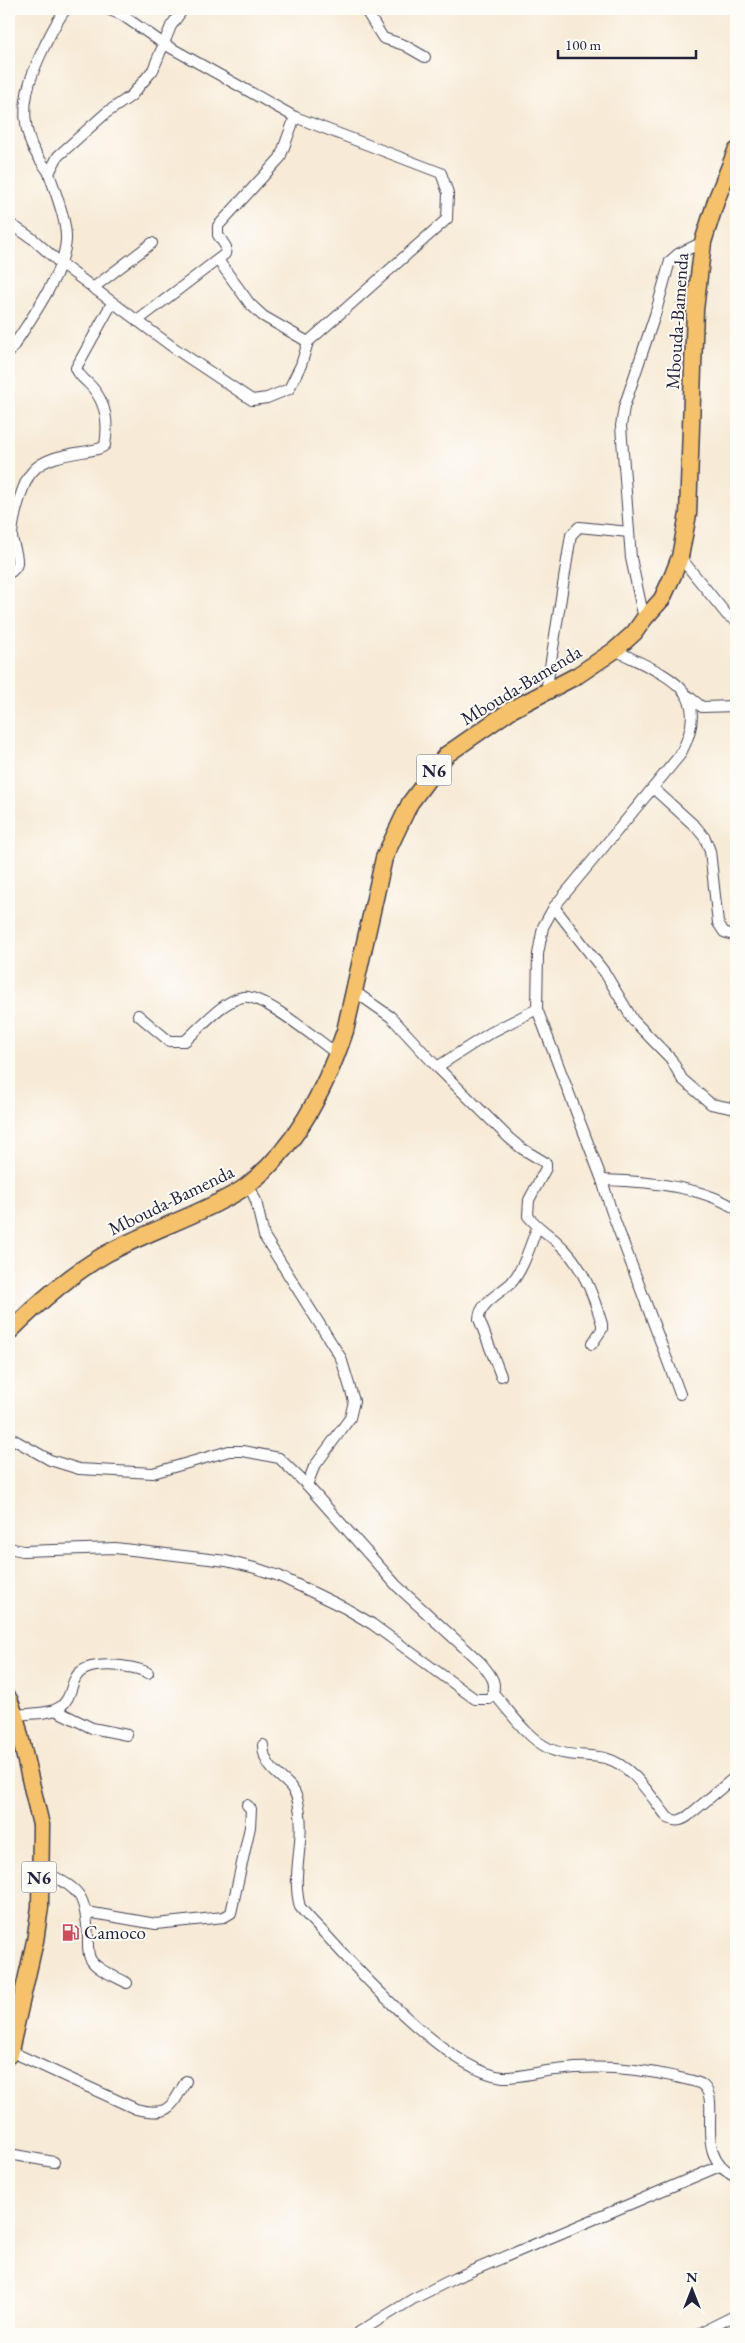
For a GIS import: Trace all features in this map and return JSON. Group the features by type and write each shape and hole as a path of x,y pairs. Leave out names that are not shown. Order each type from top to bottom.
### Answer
{"highway":[{"name":"Mbouda-Bamenda","path":"9,1332 45,1296 106,1254 185,1219 249,1185 281,1155 306,1118 337,1054 354,991 384,858 410,803 446,755 511,710 578,675 615,650 634,633 662,599 680,557 688,514 695,310 704,242 717,198 736,151"},
{"name":"N6","path":"9,1699 15,1715 41,1825 40,1907 35,1941 10,2053"}],"street":[{"path":"9,353 42,302 60,263 66,238 49,173 30,142 24,119 28,82 57,22 66,9"},
{"path":"9,223 33,239 60,263 112,303 252,400 267,398 290,389 301,365 308,342 418,242 447,219 448,193 441,173 295,117 164,44 122,15 107,9"},
{"path":"49,173 58,156 106,113 131,96 152,70 172,26 183,9"},
{"path":"365,9 384,38 404,45 425,57"},
{"path":"137,321 218,260 227,250 217,231 218,226 280,158 295,117"},
{"path":"93,288 152,242"},
{"path":"644,619 629,532 621,446 621,426 624,407 644,351 670,261 678,254 704,242"},
{"path":"218,260 244,296 263,316 308,342"},
{"path":"11,572 17,566 13,550 13,522 30,474 56,456 103,448 105,445 105,406 89,383 78,375 76,368 112,303"},
{"path":"546,692 571,535 579,527 629,532"},
{"path":"680,557 727,615 736,620"},
{"path":"615,650 675,681 688,696 702,707 736,706"},
{"path":"680,1394 537,1009 538,954 543,927 554,907 680,755 689,739 693,721 688,696"},
{"path":"652,788 696,827 705,838 710,851 716,907 715,914 724,932 736,936"},
{"path":"554,907 605,973 633,1020 671,1059 682,1079 711,1104 736,1109"},
{"path":"354,991 391,1017 509,1138 521,1148 546,1163 546,1168 529,1200 528,1216 537,1228 558,1242 570,1256 592,1290 602,1324 602,1329 592,1344"},
{"path":"138,1015 169,1041 185,1041 226,1005 242,997 252,997 267,1004 337,1054"},
{"path":"438,1067 490,1033 537,1009"},
{"path":"602,1180 628,1180 705,1193 724,1201 736,1209"},
{"path":"249,1185 256,1201 264,1236 341,1358 354,1401 350,1418 314,1467 307,1485"},
{"path":"724,1201 736,1201"},
{"path":"502,1376 479,1319 479,1313 482,1307 513,1280 537,1228"},
{"path":"9,1437 60,1464 79,1469 130,1473 153,1473 223,1452 243,1451 279,1458 307,1485 396,1586 481,1663 492,1677 495,1685 494,1694 489,1699 475,1699 372,1624 345,1608 287,1580 255,1568 226,1561 115,1548 22,1550 9,1548"},
{"path":"55,1710 68,1699 76,1676 86,1667 123,1665 137,1667 148,1673"},
{"path":"494,1694 536,1740 549,1748 565,1754 604,1758 617,1762 633,1775 668,1818 682,1820 726,1782 736,1776"},
{"path":"15,1715 55,1710 92,1728 127,1735"},
{"path":"263,1745 266,1762 296,1794 302,1832 296,1893 300,1907 362,1976 430,2038 475,2068 489,2074 517,2077 563,2069 637,2068 700,2084 709,2095 710,2143 720,2166 736,2176"},
{"path":"86,1912 156,1924 224,1917 231,1913 251,1822 251,1809 247,1806"},
{"path":"39,1868 72,1886 79,1894 86,1912 91,1960 127,1982"},
{"path":"10,2053 136,2108 154,2113 166,2111 174,2102 186,2081"},
{"path":"9,2154 54,2162"},
{"path":"356,2334 413,2299 455,2278 720,2166"},
{"path":"698,2334 736,2315"}],"place":[{"name":"Camoco","path":"70,1932"}]}
